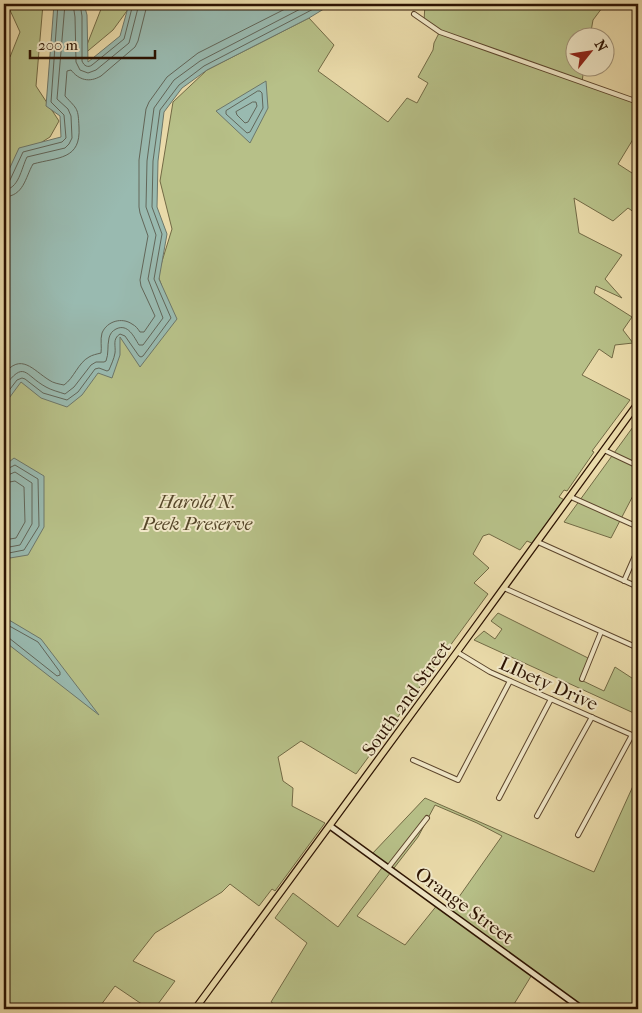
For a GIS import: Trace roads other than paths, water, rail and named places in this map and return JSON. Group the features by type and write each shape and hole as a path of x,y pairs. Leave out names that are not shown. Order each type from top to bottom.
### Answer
{"main road":[{"name":"South 2nd Street","path":"196,1009 638,404"},
{"name":"Orange Street","path":"330,826 582,1009"}],"street":[{"path":"414,14 440,32 638,102"},
{"path":"604,450 638,466"},
{"path":"571,497 638,527"},
{"path":"538,542 638,588"},
{"path":"624,581 638,549"},
{"path":"504,588 638,648"},
{"path":"582,679 602,632"},
{"name":"LIbety Drive","path":"457,652 490,672 632,735 578,835"},
{"path":"413,760 458,780 510,681"},
{"path":"498,798 551,699"},
{"path":"537,816 592,717"},
{"path":"388,868 427,818"}],"water":[{"path":"54,4 84,4 87,15 88,62 120,36 129,4 329,4 309,18 207,70 182,88 164,112 158,161 157,207 167,234 159,279 177,319 140,367 120,337 120,355 112,378 98,373 82,395 67,407 41,398 21,382 4,405 4,187 7,174 19,148 61,137 60,116 46,106"},
{"path":"266,81 268,108 250,143 216,111"},
{"path":"14,458 44,476 44,527 28,555 4,559 4,466"},
{"path":"4,617 41,639 99,715 4,641"}],"park label":[{"name":"Harold N. Peek Preserve","path":"197,512"}]}
